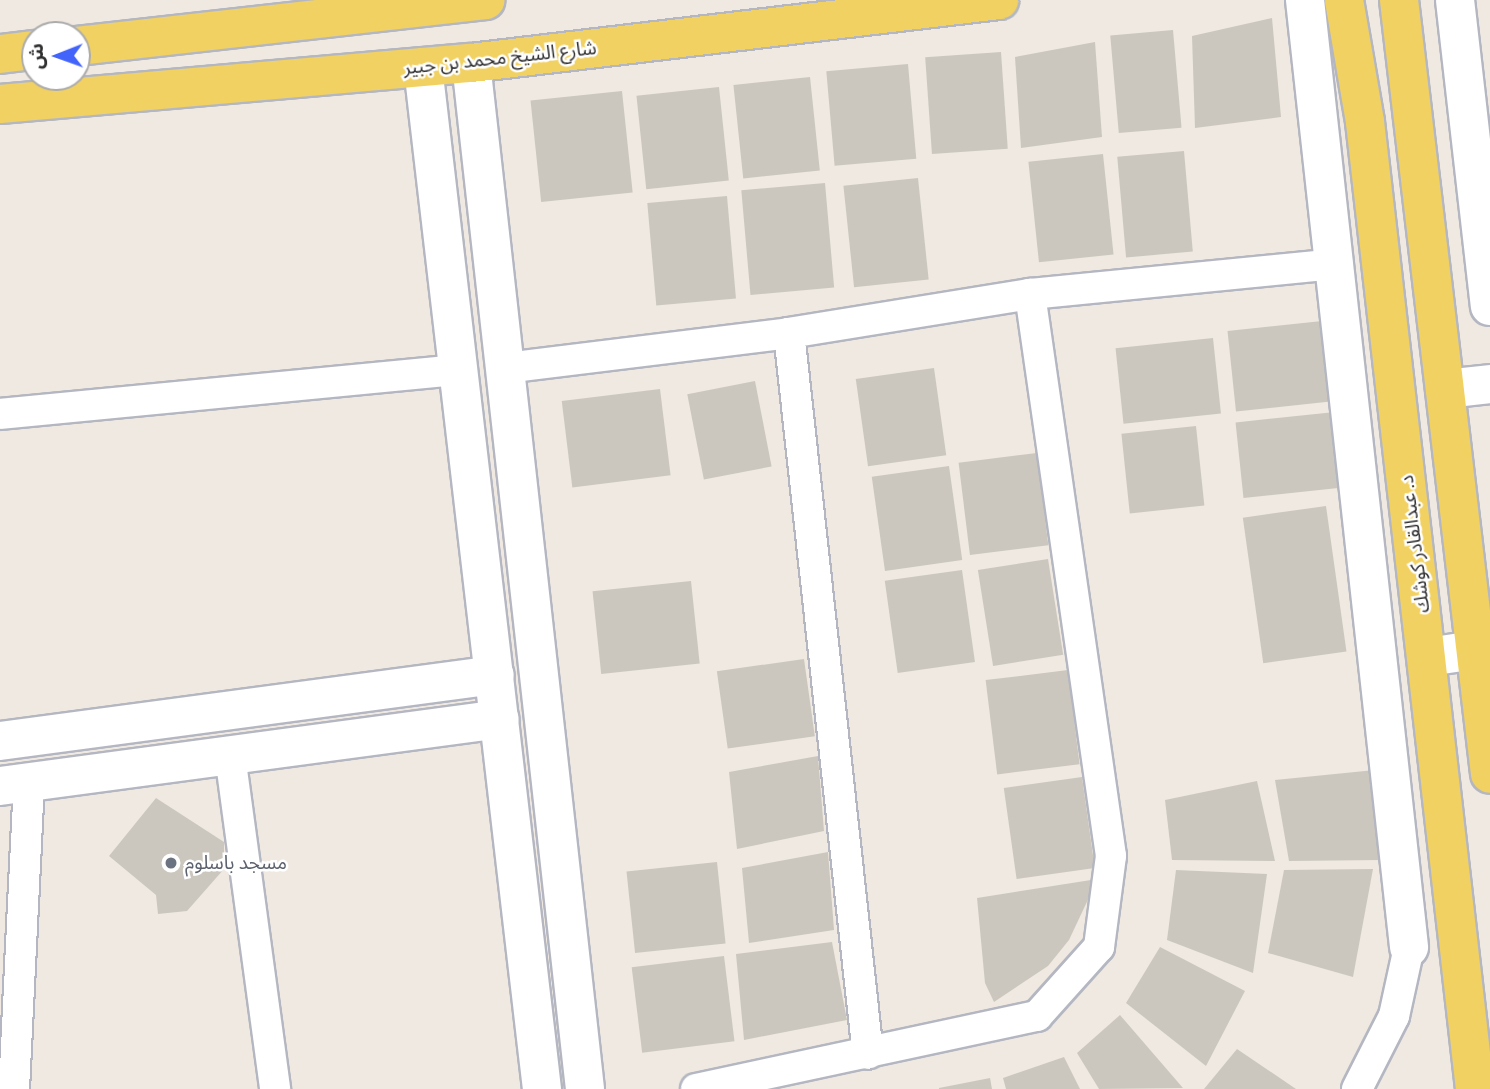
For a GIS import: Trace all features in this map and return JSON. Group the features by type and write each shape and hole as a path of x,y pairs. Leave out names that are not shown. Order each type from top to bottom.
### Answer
{"main road":[{"path":"91,44 485,0"},
{"name":"شارع الشيخ محمد بن جبير","path":"0,104 471,63 999,0"},
{"name":"د. عبدالقادر كوشك","path":"1344,0 1366,122 1447,814 1475,1089"},
{"path":"1399,0 1490,774"},
{"path":"0,54 21,52"}],"street":[{"path":"1304,0 1338,264 1409,943"},
{"path":"1455,0 1490,306"},
{"path":"471,63 585,1089"},
{"path":"423,67 542,1089"},
{"path":"1321,131 1366,122"},
{"path":"505,368 789,332 1030,294 1338,264"},
{"path":"696,1089 1037,1016 1099,947 1111,856 1030,294"},
{"path":"789,332 868,1054"},
{"path":"0,414 459,370"},
{"path":"1444,389 1490,384"},
{"path":"1428,657 1475,650"},
{"path":"0,741 495,675"},
{"path":"14,1089 15,784 500,719"},
{"path":"230,755 275,1089"},
{"path":"1357,1089 1394,1016 1409,943 1447,814"}],"building":[{"path":"1272,18 1281,117 1195,128 1192,36"},
{"path":"1173,30 1182,128 1119,133 1110,35"},
{"path":"1095,42 1102,137 1021,148 1015,57"},
{"path":"1001,52 1008,149 932,154 925,57"},
{"path":"908,64 916,159 835,166 826,71"},
{"path":"810,77 820,170 743,179 733,85"},
{"path":"719,87 729,180 646,189 636,96"},
{"path":"622,91 633,192 541,202 531,101"},
{"path":"1184,151 1193,252 1126,257 1117,157"},
{"path":"1103,154 1114,254 1039,262 1028,162"},
{"path":"918,178 929,279 854,287 843,186"},
{"path":"825,183 834,288 750,295 741,190"},
{"path":"727,196 736,299 656,306 647,203"},
{"path":"1322,321 1330,402 1236,411 1228,331"},
{"path":"1213,338 1221,414 1123,424 1116,348"},
{"path":"934,368 946,455 868,466 856,379"},
{"path":"755,381 772,466 704,480 687,394"},
{"path":"660,389 671,475 572,487 562,401"},
{"path":"1335,412 1343,488 1243,498 1236,422"},
{"path":"1196,426 1204,506 1130,513 1121,434"},
{"path":"1037,453 1048,545 970,555 959,463"},
{"path":"949,466 962,560 885,571 872,477"},
{"path":"1326,506 1346,652 1263,663 1243,518"},
{"path":"1048,559 1063,655 993,666 978,570"},
{"path":"962,570 975,662 898,673 885,581"},
{"path":"691,581 700,664 601,674 593,591"},
{"path":"804,659 815,736 728,748 717,671"},
{"path":"1068,670 1080,764 997,774 986,680"},
{"path":"818,756 824,831 737,849 729,772"},
{"path":"1375,770 1382,860 1289,861 1275,780"},
{"path":"1082,777 1095,868 1017,879 1004,788"},
{"path":"1257,781 1275,861 1172,860 1165,800"},
{"name":"مسجد باسلوم","path":"156,798 224,842 224,869 187,911 158,914 156,895 109,856"},
{"path":"828,852 834,930 749,943 742,868"},
{"path":"717,862 726,944 635,953 626,872"},
{"path":"1373,869 1353,977 1268,953 1284,870"},
{"path":"1176,870 1267,874 1253,973 1167,940"},
{"path":"1091,880 1093,889 1069,940 1048,966 994,1002 985,983 977,898"},
{"path":"832,942 847,1020 744,1040 736,954"},
{"path":"1160,947 1245,991 1206,1066 1126,1003"},
{"path":"724,956 734,1041 642,1053 632,967"},
{"path":"1120,1015 1183,1088 1099,1089 1077,1053"},
{"path":"1237,1049 1296,1089 1204,1089"},
{"path":"1064,1057 1080,1089 1006,1089 1003,1078"},
{"path":"990,1078 992,1089 939,1089 939,1088"}],"place":[{"name":"مسجد باسلوم","path":"171,863"}]}
